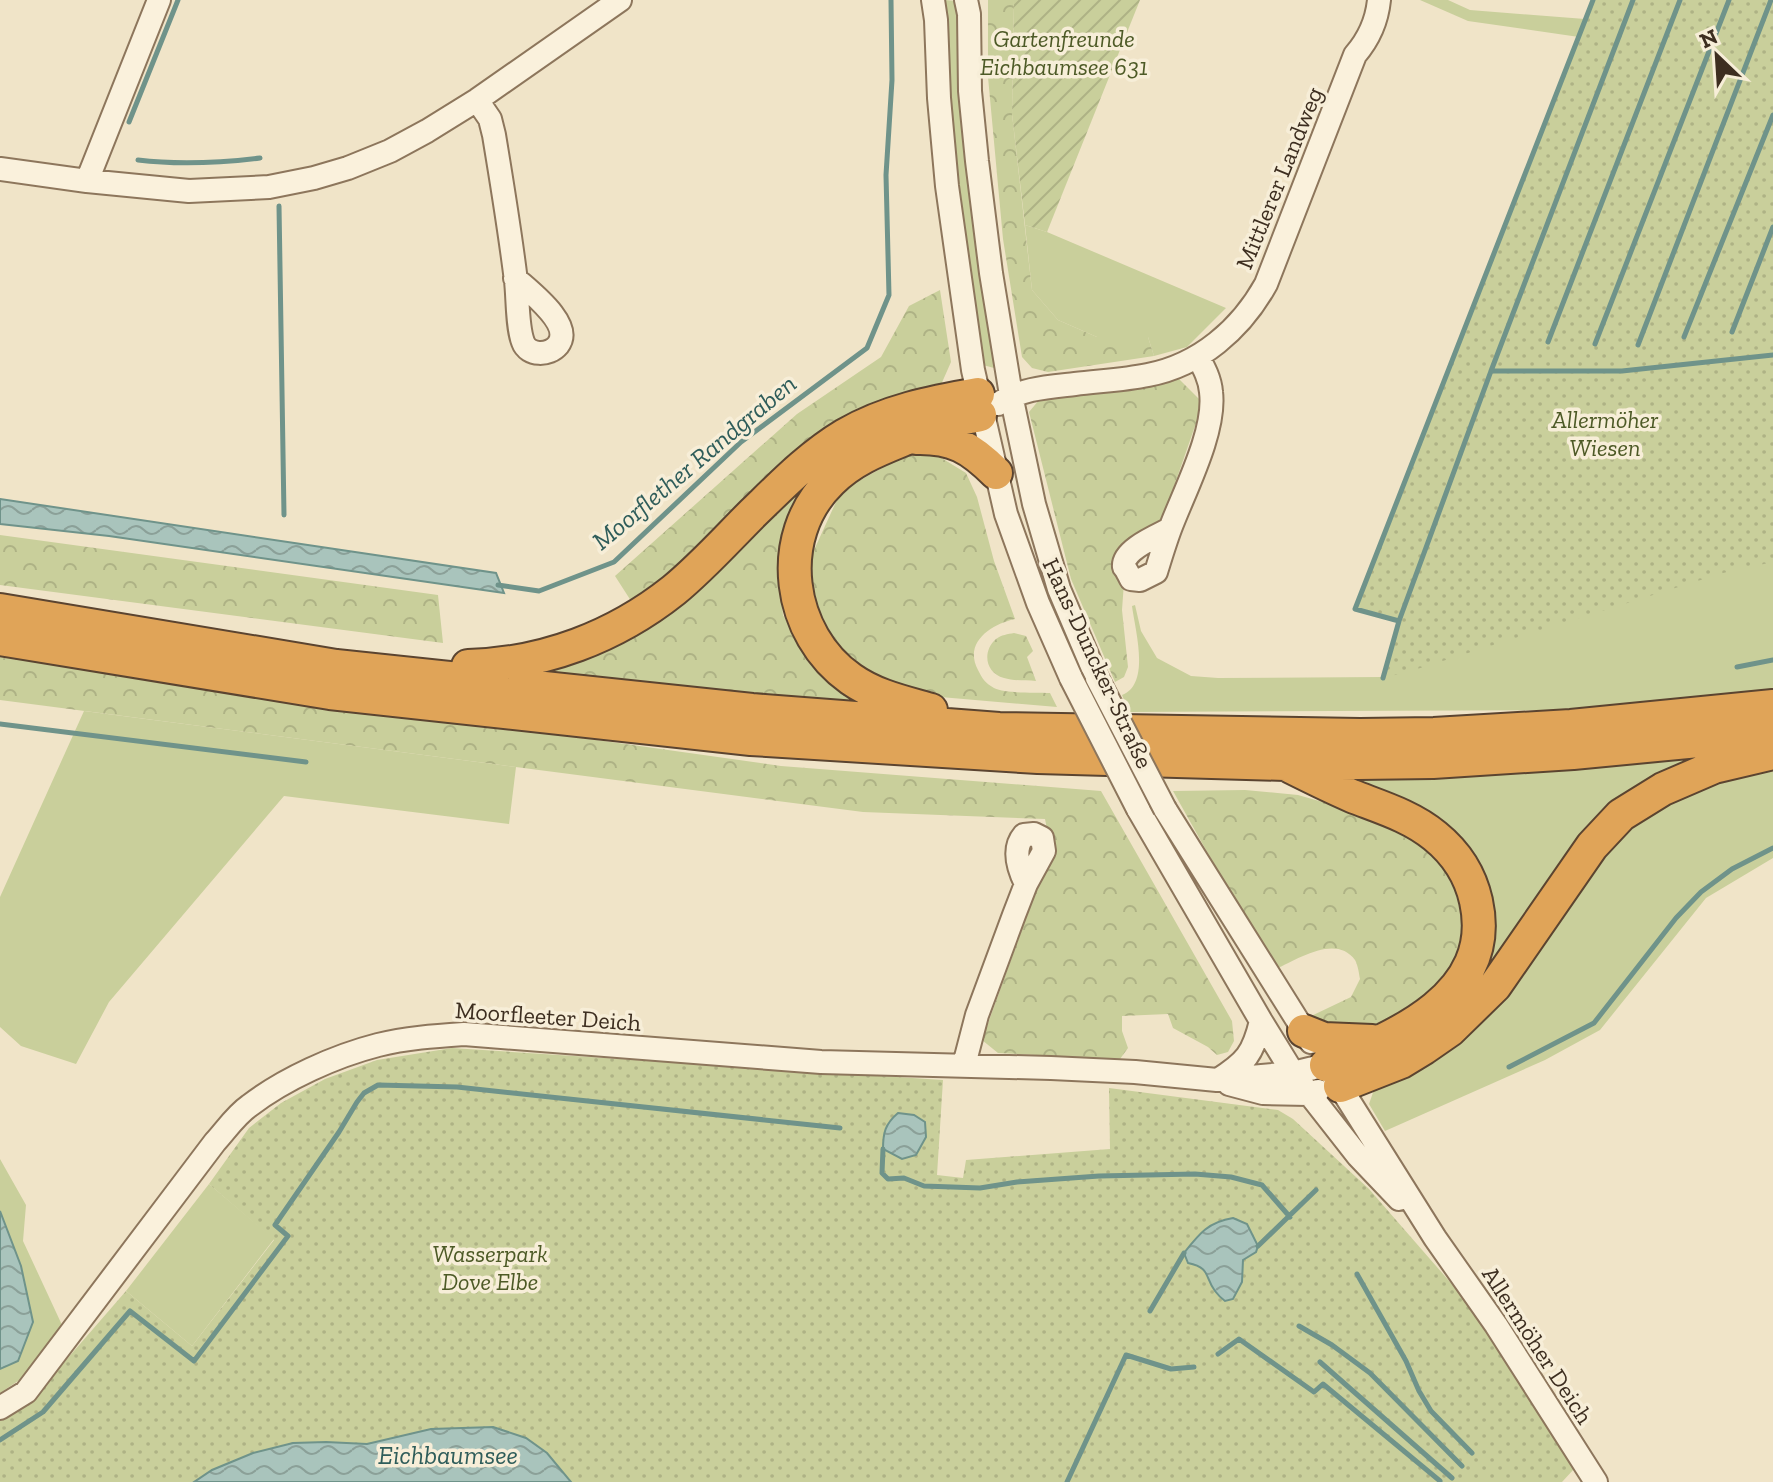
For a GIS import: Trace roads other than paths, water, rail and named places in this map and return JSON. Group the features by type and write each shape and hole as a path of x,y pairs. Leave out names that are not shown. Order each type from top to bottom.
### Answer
{"highway":[{"path":"980,404 947,422 882,447 852,463 830,481 812,505 800,531 795,558 796,587 799,604 815,642 831,662 853,680 897,701 999,729"},
{"path":"336,666 484,665 544,656 604,635 677,587 800,468 845,435 906,409 980,404"},
{"path":"905,439 933,438 954,442 975,454 996,473"},
{"path":"0,610 336,666 752,710 999,729 1434,734 1571,726 1773,706"},
{"path":"0,639 330,693 674,732 1038,757 1285,764 1433,762 1573,753 1773,734"},
{"path":"1333,1076 1401,1062 1450,1030 1495,986 1592,846 1621,815 1663,789 1714,767 1773,753"},
{"path":"1285,764 1411,820 1433,834 1454,853 1465,869 1478,909 1480,931 1475,953 1454,989 1408,1028 1333,1076"},
{"path":"1304,1031 1339,1041 1384,1041"}],"street":[{"path":"87,181 159,0"},
{"path":"0,169 189,191 269,187 303,181 348,168 390,151 427,131 477,100 620,0"},
{"name":"Hans-Duncker-Straße","path":"933,0 947,186 959,279 980,404 1006,514 1020,557 1071,678 1138,809 1293,1073"},
{"name":"Hans-Duncker-Straße","path":"966,0 970,91 991,273 1011,395 1034,504 1059,589 1097,678 1165,809 1333,1076"},
{"name":"Mittlerer Landweg","path":"1011,395 1035,388 1168,370 1198,357 1234,328 1266,284 1355,55 1365,44 1379,0"},
{"path":"477,100 490,119 494,135 515,278"},
{"path":"1170,529 1210,419 1211,391 1206,371 1198,357"},
{"path":"980,404 1011,395"},
{"path":"964,1065 977,1015 1026,884"},
{"path":"1217,1080 1246,1060 1261,1021"},
{"name":"Moorfleeter Deich","path":"0,1408 26,1392 215,1142 247,1107 293,1079 338,1058 393,1042 464,1034 821,1062 1135,1072 1217,1080 1263,1093 1308,1094 1333,1076"},
{"name":"Moorfleeter Deich","path":"1217,1080 1293,1073 1333,1076"},
{"name":"Allermöher Deich","path":"1293,1073 1358,1156 1435,1238"},
{"name":"Allermöher Deich","path":"1333,1076 1435,1238 1496,1325 1596,1482"}],"water":[{"path":"0,499 496,573 504,593 109,536 0,524"},
{"path":"898,1113 914,1115 925,1122 926,1137 916,1155 902,1159 883,1149 886,1129"},
{"path":"0,1211 21,1266 33,1322 18,1361 0,1369"},
{"path":"1233,1218 1247,1224 1258,1246 1256,1252 1243,1260 1242,1282 1233,1299 1225,1301 1215,1291 1204,1270 1188,1263 1184,1253 1205,1230 1217,1222"},
{"name":"Eichbaumsee","path":"493,1427 526,1438 547,1453 571,1482 194,1482 212,1470 253,1453 293,1443 367,1444 431,1429"}],"waterway":[{"path":"129,122 178,0"},
{"name":"Moorflether Randgraben","path":"498,585 539,591 614,562 741,442 867,348 889,295 886,175 892,80 891,0"},
{"path":"1383,678 1399,621 1355,609 1593,0"},
{"path":"1633,0 1491,371 1622,371 1773,355"},
{"path":"1548,342 1680,0"},
{"path":"1595,344 1729,0"},
{"path":"1638,345 1771,0"},
{"path":"1684,337 1773,115"},
{"path":"138,160 199,163 260,158"},
{"path":"279,206 284,515"},
{"path":"1732,332 1773,227"},
{"path":"1399,621 1491,371"},
{"path":"1737,667 1773,660"},
{"path":"0,724 306,762"},
{"path":"1509,1067 1594,1023 1676,918 1701,892 1732,869 1773,848"},
{"path":"0,1440 43,1412 130,1311 194,1361 288,1236 275,1225 357,1102 364,1093 378,1085 457,1087 840,1128"},
{"path":"883,1149 882,1173 888,1179 904,1178 924,1186 980,1188 1099,1176 1195,1174 1231,1177 1262,1185 1290,1217"},
{"path":"1258,1246 1316,1190"},
{"path":"1150,1311 1184,1253"},
{"path":"1357,1274 1431,1411 1472,1453"},
{"path":"1299,1326 1370,1373 1462,1466"},
{"path":"1218,1354 1239,1339 1314,1392 1323,1384 1440,1481"},
{"path":"1067,1482 1126,1355 1171,1369 1194,1367"},
{"path":"1320,1362 1452,1478"}],"park label":[{"name":"Gartenfreunde Eichbaumsee 631","path":"1064,52"},
{"name":"Allermöher Wiesen","path":"1605,433"},
{"name":"Wasserpark Dove Elbe","path":"490,1267"}]}
